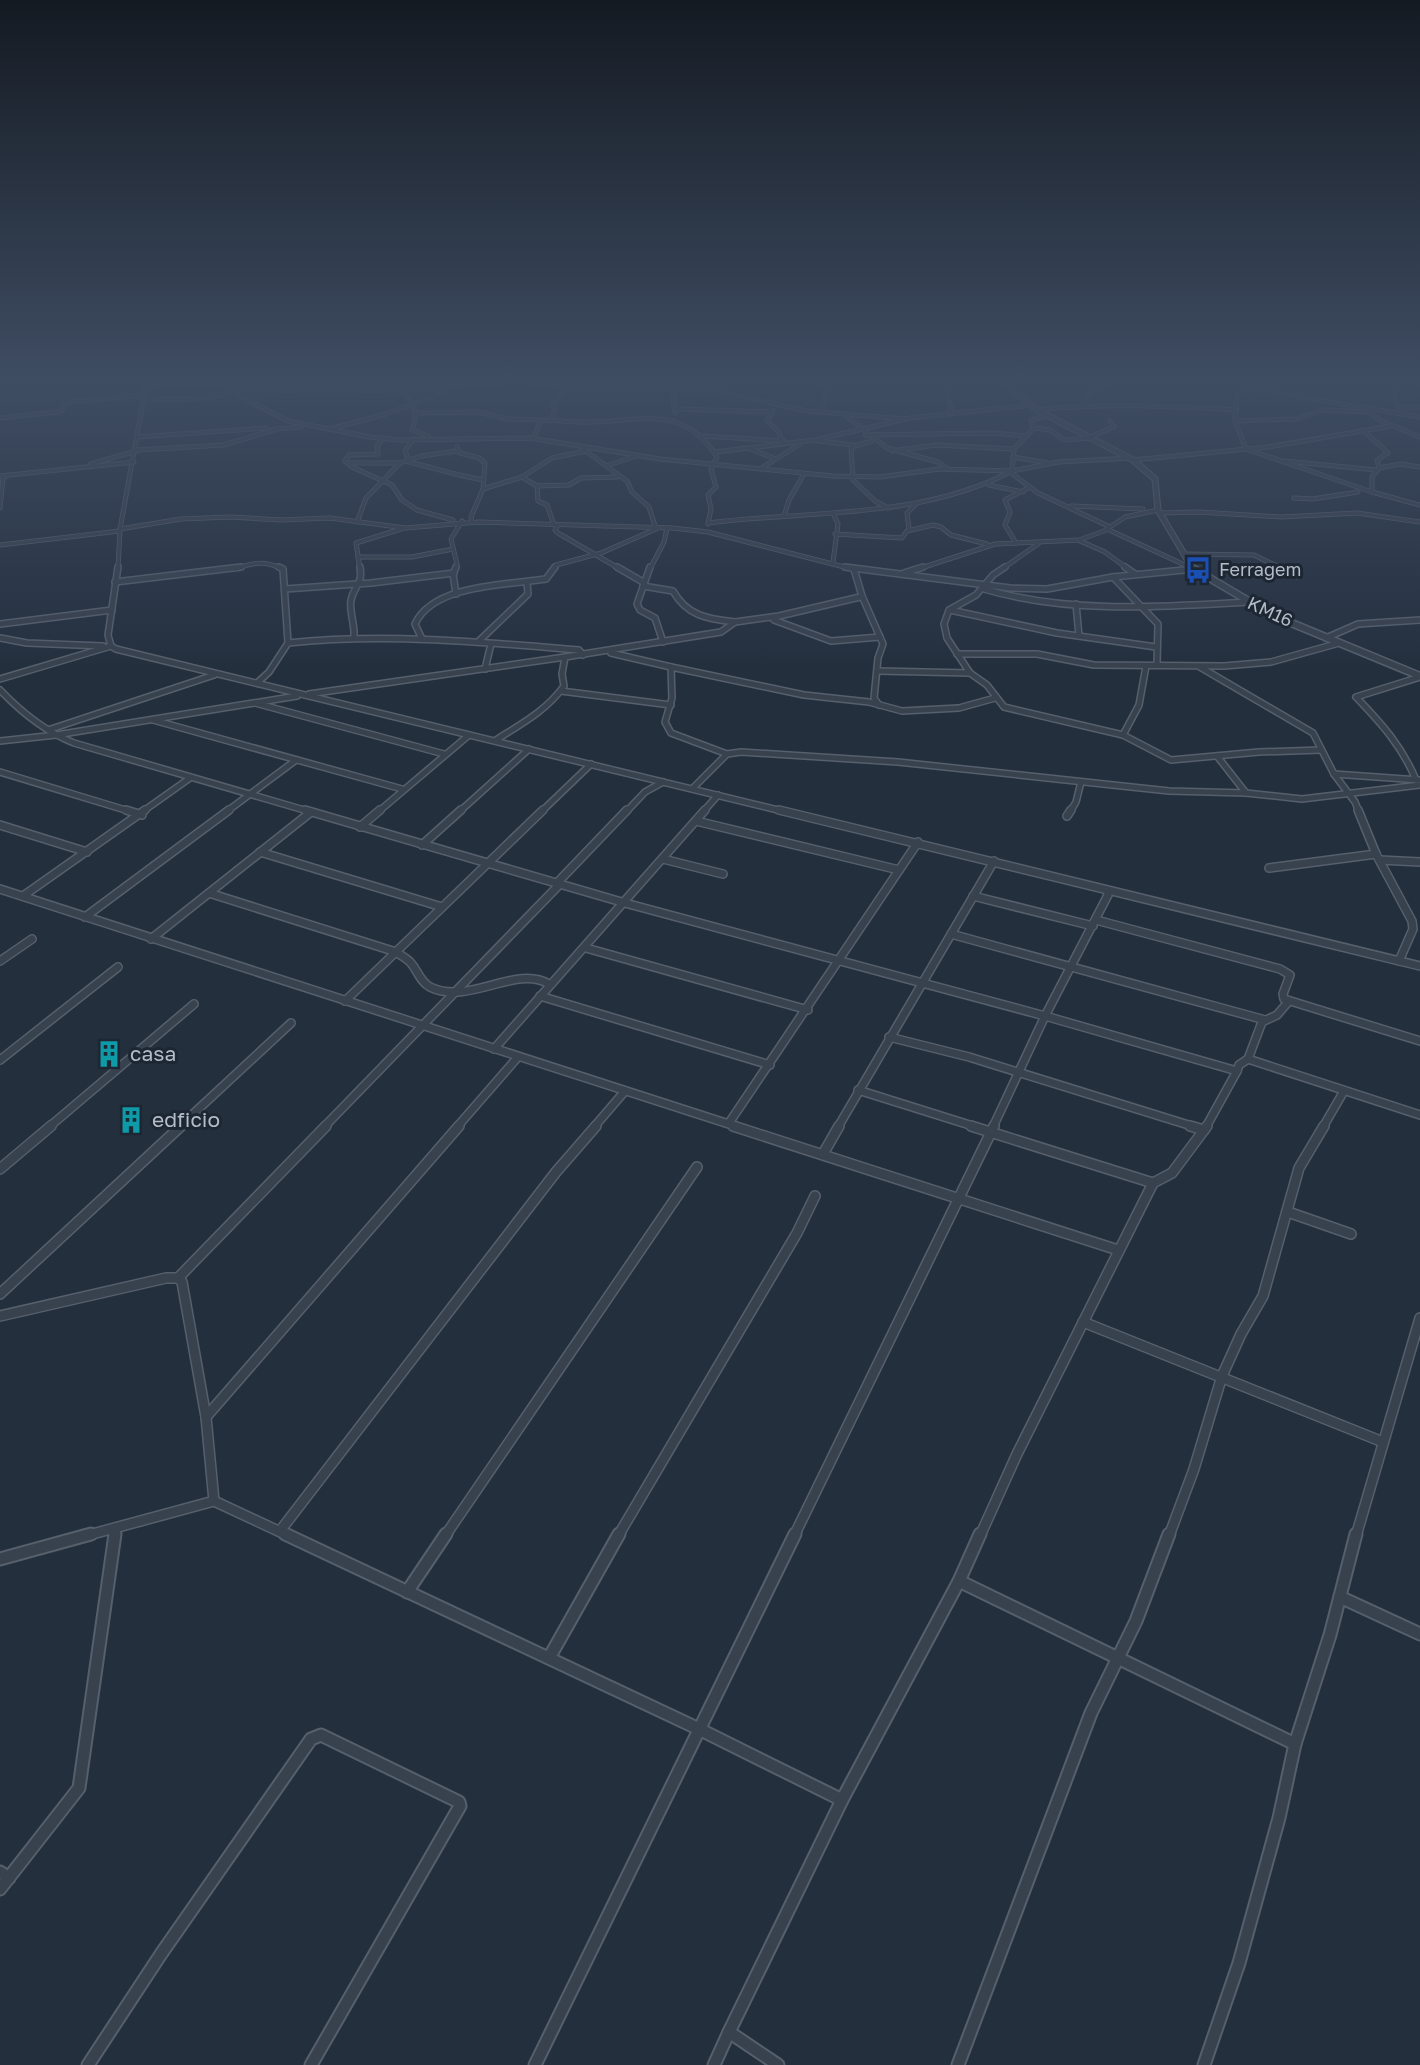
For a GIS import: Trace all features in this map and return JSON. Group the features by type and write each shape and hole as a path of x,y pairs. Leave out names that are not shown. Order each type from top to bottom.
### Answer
{"street":[{"path":"111,646 108,635 121,548 120,530 131,476"},
{"path":"373,476 392,485 403,503 433,516 461,522"},
{"path":"356,522 366,498 388,476"},
{"path":"460,476 484,480"},
{"path":"472,522 472,514 484,489 484,476"},
{"path":"708,532 711,509 708,495 716,486 713,476"},
{"path":"784,516 789,500 803,476"},
{"path":"843,476 885,476"},
{"path":"708,523 888,508 985,485 1002,476"},
{"path":"1017,476 1091,519 1193,568"},
{"name":"KM16","path":"1151,476 1157,482 1157,511 1193,568 1247,602 1420,677"},
{"path":"1322,476 1420,505"},
{"path":"1371,476 1372,492"},
{"path":"0,508 1,477"},
{"path":"484,489 522,477 537,486 569,485 581,478 618,477 627,481 633,493 646,503 653,514 656,529"},
{"path":"853,477 861,490 888,508"},
{"path":"985,485 1023,492"},
{"path":"537,486 538,501 547,505 558,533 643,584 673,591 682,608 699,617 735,622 759,619 862,596"},
{"path":"1016,543 1005,525 1010,512 1005,500 1030,486"},
{"path":"1294,498 1313,499 1365,491"},
{"path":"909,530 907,513 917,503"},
{"path":"1070,506 1282,517 1357,513 1420,522"},
{"path":"835,534 902,538 909,530 938,526 951,535 995,544 1038,544 1079,540 1109,528 1125,517 1157,511"},
{"path":"456,594 454,573 457,564 451,535 461,522 472,514"},
{"path":"833,562 838,524 834,514"},
{"path":"0,545 120,530 181,519 215,517 330,519 405,528"},
{"path":"354,636 355,623 351,601 362,584 358,541 405,528 461,522 667,528 708,532 853,569 984,587 1047,589 1113,577 1193,568"},
{"path":"663,642 655,618 640,610 637,604 643,584 663,546 667,528"},
{"path":"422,639 415,626 416,621 431,605 482,587 546,579 558,564 594,556 656,529"},
{"path":"1079,540 1105,552 1135,574"},
{"path":"900,574 995,544"},
{"path":"1038,544 993,576 984,587 949,610 943,629 970,673 987,685 995,698 1009,709 1123,736 1168,760 1321,750"},
{"path":"358,558 412,557 453,549"},
{"path":"1183,554 1254,555 1297,575"},
{"path":"116,582 230,570 268,562 283,569 288,643 269,672 257,683"},
{"path":"853,569 883,644 878,658 874,698 880,705"},
{"path":"285,589 328,584 362,584 454,573"},
{"path":"1113,577 1158,624 1157,664"},
{"path":"478,642 528,594 527,582"},
{"path":"984,587 1016,598 1076,604 1141,607 1247,602"},
{"path":"1076,604 1079,636"},
{"path":"0,624 112,610"},
{"path":"949,610 1079,636 1156,647"},
{"path":"759,619 779,620 805,633 831,641 880,637"},
{"path":"1326,638 1358,624 1420,620"},
{"path":"0,741 605,652 721,632 735,622"},
{"path":"288,643 354,636 579,650 583,655"},
{"path":"0,638 27,643 111,646 215,674 918,842 1107,891 1420,966"},
{"path":"957,654 1025,653 1080,664 1200,667 1271,662 1339,643"},
{"path":"485,669 491,644"},
{"path":"0,679 111,646"},
{"path":"605,652 801,695 865,701 902,711 975,705 995,698"},
{"path":"496,740 544,710 561,691 564,686 562,674 565,657"},
{"path":"1123,736 1139,705 1146,666"},
{"path":"671,667 671,705 665,722 672,735 727,754 741,752 898,762 1177,791 1246,793 1302,799 1366,794 1419,782"},
{"path":"1200,667 1313,733 1334,774 1355,802 1378,857 1413,925 1399,961"},
{"path":"878,671 970,673"},
{"path":"48,730 215,674"},
{"path":"1419,782 1389,731 1356,697 1420,677"},
{"path":"0,690 16,707 48,730 74,743 625,903 923,982 1237,1070"},
{"path":"561,691 671,705"},
{"path":"254,703 444,754"},
{"path":"149,719 402,789"},
{"path":"360,827 469,735"},
{"path":"422,845 529,749"},
{"path":"692,788 727,754"},
{"path":"1217,756 1246,793"},
{"path":"85,917 296,760"},
{"path":"345,1001 592,764"},
{"path":"0,772 142,815"},
{"path":"1334,774 1419,782"},
{"path":"23,896 142,815 190,778"},
{"path":"0,1316 166,1278 178,1278 645,792 664,782"},
{"path":"1068,816 1076,802 1081,782"},
{"path":"1355,802 1366,794"},
{"path":"494,1049 550,984 586,948 718,795"},
{"path":"151,939 311,812"},
{"path":"696,821 899,870"},
{"path":"0,825 87,852"},
{"path":"729,1124 808,1010 918,842"},
{"path":"260,852 442,907"},
{"path":"1269,868 1378,857 1420,862"},
{"path":"663,859 723,874"},
{"path":"823,1154 994,861"},
{"path":"0,889 1118,1250"},
{"path":"535,2065 960,1198 1045,1016 1108,895 1107,891"},
{"path":"209,893 396,952 410,962 429,988 452,992 495,987 514,978 550,984"},
{"path":"974,896 1285,971 1290,975 1290,979 1283,996 1289,1001 1420,1041"},
{"path":"951,934 1265,1020 1277,1015 1289,1001"},
{"path":"0,961 32,939"},
{"path":"586,948 808,1010"},
{"path":"0,1060 118,967"},
{"path":"540,996 770,1065"},
{"path":"0,1169 194,1004"},
{"path":"1248,1059 1249,1049 1265,1020"},
{"path":"0,1294 291,1023"},
{"path":"889,1037 1020,1073 1204,1130"},
{"path":"206,1417 517,1058"},
{"path":"713,2065 842,1800 959,1581 1017,1454 1153,1183 1172,1173 1204,1130 1230,1087 1239,1065 1248,1059"},
{"path":"1248,1059 1420,1115"},
{"path":"858,1090 1153,1183"},
{"path":"280,1531 548,1183 625,1091"},
{"path":"958,2065 1086,1725 1136,1621 1194,1469 1222,1376 1241,1334 1264,1296 1300,1168 1344,1091"},
{"path":"407,1592 697,1167"},
{"path":"549,1658 633,1509 797,1233 815,1196"},
{"path":"1288,1212 1351,1234"},
{"path":"178,1278 182,1282 206,1417 214,1501"},
{"path":"1083,1322 1383,1442"},
{"path":"1204,2065 1239,1963 1279,1818 1296,1744 1419,1323"},
{"path":"0,1559 214,1501 699,1728 842,1800"},
{"path":"0,1889 5,1875 79,1788 116,1528"},
{"path":"959,1581 1116,1660 1296,1744"},
{"path":"1340,1597 1420,1634"},
{"path":"88,2065 161,1954 311,1739 321,1735 459,1802 460,1806 311,2065"},
{"path":"729,2032 778,2065"}],"place":[{"name":"Ferragem","path":"1198,570"},
{"name":"casa","path":"109,1054"},
{"name":"edficio","path":"131,1120"}]}
